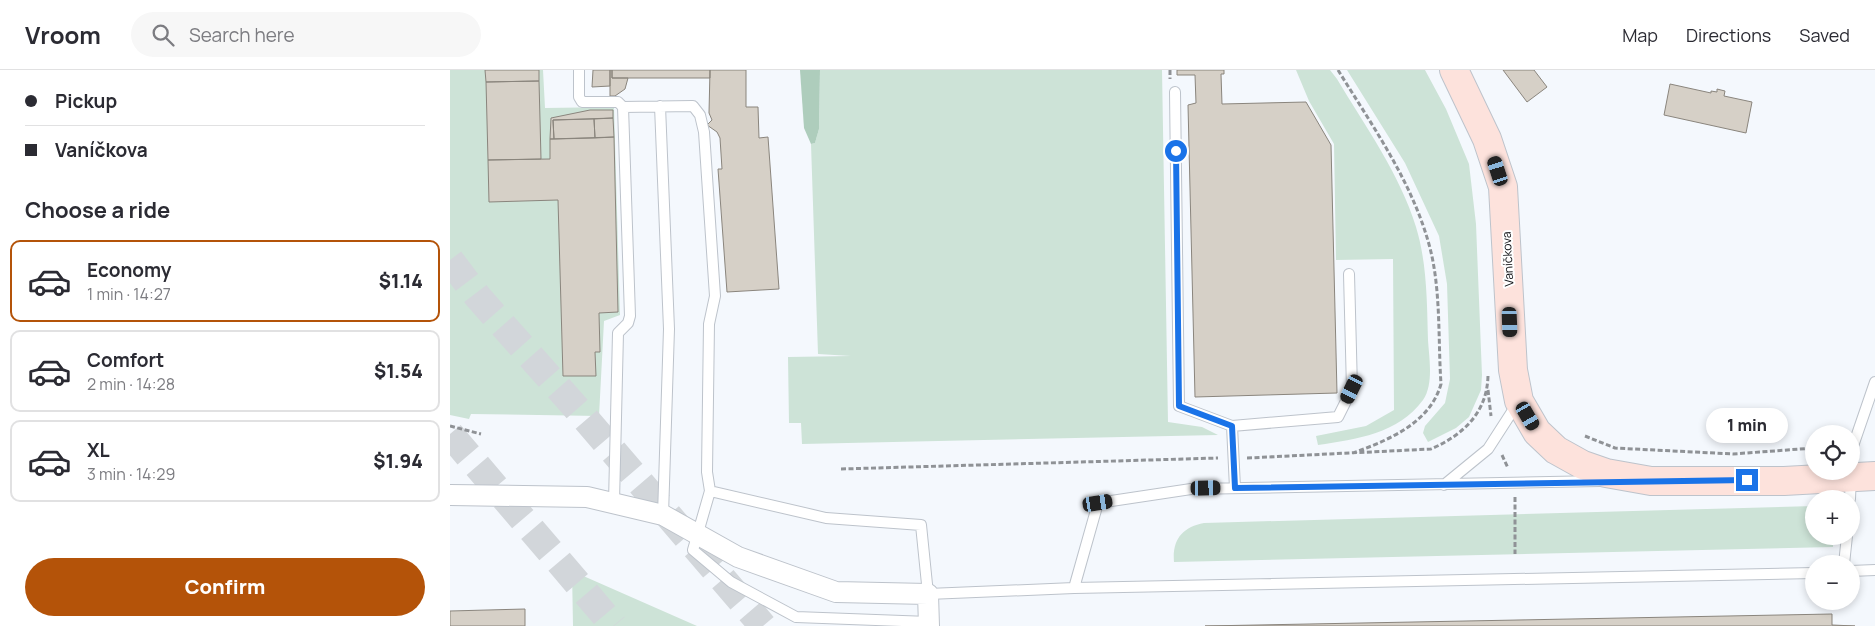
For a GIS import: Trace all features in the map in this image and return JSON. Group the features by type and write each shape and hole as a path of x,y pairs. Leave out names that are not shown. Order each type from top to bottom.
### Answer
{"main road":[{"name":"Vaníčkova","path":"1454,70 1487,138 1503,187 1513,370 1519,401 1537,432 1556,450 1583,465 1606,473 1651,481 1784,481 1859,484"}],"street":[{"path":"450,495 587,497 663,515 738,557 836,592 928,594 929,624"}],"lane":[{"path":"579,70 579,97 582,102 618,102 623,107 630,316 628,323 618,333 614,502"},
{"path":"1175,92 1179,406 1232,426 1338,417 1352,389 1349,274"},
{"path":"660,106 669,329 663,515"},
{"path":"623,107 694,106 700,115 704,132 715,296 709,324 707,472 710,491 693,550 731,582 796,622 929,624"},
{"path":"1859,484 1852,449 1875,382"},
{"path":"1444,485 1488,449 1519,401"},
{"path":"1232,426 1235,488"},
{"path":"1074,588 1098,503 1191,488 1651,481"},
{"path":"710,491 826,518 921,525 928,594 1074,588 1805,573"},
{"path":"1860,571 1875,570"}],"path":[{"path":"1338,70 1393,159 1421,220 1430,249 1435,276 1441,384 1438,396 1430,408 1409,427 1390,438 1349,454"},
{"path":"840,470 1349,454 1431,449 1454,437 1480,411 1487,387 1488,367"},
{"path":"450,426 482,434"},
{"path":"1582,435 1615,448 1733,454 1805,449"},
{"path":"1515,482 1515,554"}],"green space":[{"path":"450,70 543,70 545,108 614,107 620,315 604,321 599,416 471,414 469,419 450,415"},
{"path":"800,70 820,70 819,129 815,143 811,144 804,128"},
{"path":"820,70 1162,70 1168,422 1202,427 1218,435 802,444 801,423 789,423 788,357 851,356 818,354 811,144 815,143 819,129"},
{"path":"1296,70 1330,70 1381,151 1401,188 1416,227 1420,241 1427,297 1430,378 1423,400 1402,421 1389,428 1362,437 1318,445 1316,436 1366,426 1394,410 1393,259 1336,260 1334,144 1309,101"},
{"path":"1347,70 1425,70 1446,109 1469,164 1476,224 1481,390 1469,417 1456,428 1428,442 1423,433 1425,426 1445,403 1450,379 1447,284 1439,236 1405,163"},
{"path":"1805,506 1805,545 1833,545 1833,547 1174,562 1175,547 1180,535 1190,528 1204,523"},
{"path":"572,571 697,626 573,626"}],"building":[{"path":"485,70 539,70 539,81 486,82"},
{"path":"593,70 610,70 610,86 592,87"},
{"path":"610,70 612,70 612,78 628,78 625,89 615,96 610,96"},
{"path":"612,70 710,70 710,78 612,78"},
{"path":"710,70 746,70 746,107 758,107 759,138 768,137 779,289 727,292 718,169 722,169 720,138 717,132 707,125 712,120 709,113"},
{"path":"1177,70 1224,70 1224,74 1221,74 1222,104 1306,102 1331,145 1337,393 1195,397 1188,105 1196,103 1195,75 1177,75"},
{"path":"1503,70 1534,70 1547,87 1527,102"},
{"path":"539,81 541,159 488,160 486,82"},
{"path":"1670,84 1711,93 1711,91 1717,92 1717,89 1725,91 1724,96 1752,102 1746,133 1664,115"},
{"path":"590,110 613,110 613,118 553,120 554,139 550,139 551,118"},
{"path":"613,118 614,137 595,138 594,119"},
{"path":"594,119 595,138 554,139 553,120"},
{"path":"614,137 618,312 599,313 600,352 595,352 596,376 563,376 558,200 489,202 488,160 550,159 550,139"},
{"path":"525,609 525,626 450,626 450,611"},
{"path":"1832,614 1832,625 1855,626 1205,626"}],"tunnel":[{"path":"450,260 478,297 578,410 763,626"},
{"path":"450,434 614,626"}],"route":[{"path":"1176,151 1179,406 1232,426 1235,488 1515,482 1747,480"}]}
